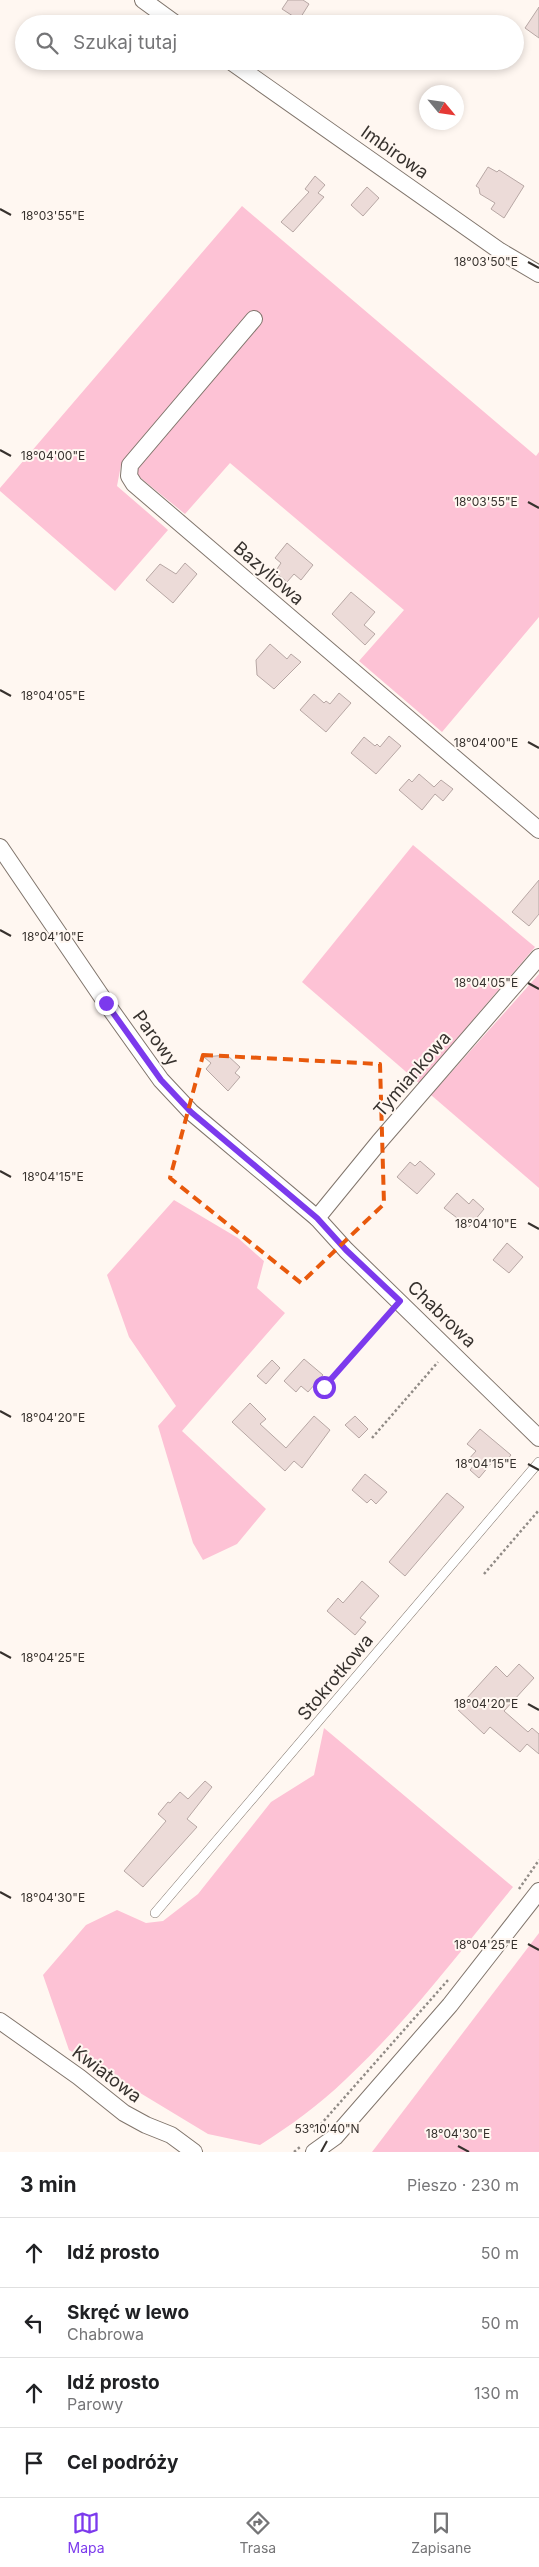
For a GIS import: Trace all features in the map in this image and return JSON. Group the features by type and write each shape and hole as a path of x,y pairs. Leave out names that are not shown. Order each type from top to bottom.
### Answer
{"street":[{"path":"143,0 160,5 168,15"},
{"name":"Imbirowa","path":"243,70 500,251 539,274"},
{"name":"Bazyliowa","path":"254,319 130,465 129,476 134,484 539,830"},
{"name":"Parowy","path":"0,847 161,1080 191,1112 317,1218"},
{"name":"Tymiankowa","path":"317,1218 379,1142 539,958"},
{"name":"Chabrowa","path":"317,1218 346,1250 539,1438"},
{"path":"314,2152 335,2137 450,2005 539,1891"},
{"name":"Kwiatowa","path":"0,2021 79,2077 124,2113 170,2135 194,2152"},
{"path":"328,2152 335,2137"}],"lane":[{"name":"Stokrotkowa","path":"155,1913 539,1462"}],"path":[{"path":"324,1387 400,1301"},
{"path":"372,1438 449,1350"},
{"path":"484,1574 539,1510"},
{"path":"518,1891 539,1860"},
{"path":"312,2134 455,1972"}],"highlighted area":[{"path":"203,1055 380,1064 384,1204 301,1283 170,1178"}],"shaded area":[{"path":"242,206 536,456 539,452 539,617 442,732 359,661 404,610 230,463 185,514 137,475 138,462 253,312 121,465 117,486 168,530 115,591 0,491 0,488"},
{"path":"413,845 535,947 419,1083 302,982"},
{"path":"539,974 539,1188 431,1095"},
{"path":"174,1200 238,1238 264,1261 257,1288 285,1313 182,1431 266,1509 237,1544 203,1560 193,1543 158,1426 176,1406 129,1337 107,1275"},
{"path":"324,1728 513,1887 390,2035 315,2107 260,2145 208,2134 69,2050 43,1975 86,1925 117,1910 146,1923 163,1921 198,1894 271,1802 314,1775"},
{"path":"539,1933 539,2152 372,2152"}],"building":[{"path":"288,0 303,0 309,4 302,15 291,15 282,9"},
{"path":"539,7 539,38 525,28"},
{"path":"488,167 497,172 499,170 524,186 504,218 491,209 495,203 480,194 479,188 476,186"},
{"path":"315,176 325,185 318,193 324,197 293,232 281,222 309,192 305,189"},
{"path":"367,187 379,198 363,216 351,205"},
{"path":"287,543 313,565 301,580 294,574 287,582 275,572 281,563 275,558"},
{"path":"185,563 197,574 173,603 146,580 160,564 176,574"},
{"path":"351,592 375,612 364,625 375,634 365,645 332,614"},
{"path":"270,644 287,659 291,654 301,662 274,689 257,675 256,660"},
{"path":"339,693 351,703 326,732 300,710 314,694 324,703 326,701 330,704"},
{"path":"389,736 401,746 376,774 351,753 364,737 375,746 377,744 380,747"},
{"path":"419,774 434,787 441,780 453,789 443,801 435,794 422,810 399,790 409,779 412,782"},
{"path":"539,880 539,914 529,926 512,912"},
{"path":"227,1055 240,1067 235,1073 240,1077 228,1091 206,1069 211,1063 204,1057"},
{"path":"420,1161 435,1174 417,1194 397,1177 410,1162 415,1166"},
{"path":"457,1193 469,1204 473,1199 484,1209 469,1227 444,1208"},
{"path":"507,1243 523,1257 509,1273 493,1260"},
{"path":"304,1359 323,1375 308,1392 301,1386 296,1392 284,1381"},
{"path":"272,1360 280,1368 266,1384 257,1376"},
{"path":"250,1403 266,1419 260,1424 286,1448 314,1416 330,1430 302,1468 294,1461 285,1471 232,1422"},
{"path":"355,1416 368,1429 359,1438 345,1425"},
{"path":"480,1429 511,1455 502,1466 494,1460 479,1478 470,1470 474,1465 468,1460 476,1451 467,1444"},
{"path":"365,1474 387,1492 376,1504 371,1499 367,1503 352,1490"},
{"path":"447,1493 464,1507 405,1576 389,1562"},
{"path":"362,1581 379,1596 360,1618 366,1622 355,1635 327,1611 338,1598 343,1603"},
{"path":"519,1664 534,1678 504,1711 528,1732 532,1728 539,1734 539,1754 527,1744 520,1752 490,1727 484,1734 457,1709 496,1666 507,1677"},
{"path":"205,1781 212,1787 187,1819 197,1827 143,1887 124,1871 166,1821 158,1814 168,1802 170,1803 180,1792 188,1799"}],"route":[{"path":"106,1003 161,1080 191,1112 317,1218 346,1250 400,1301 324,1387"}]}
